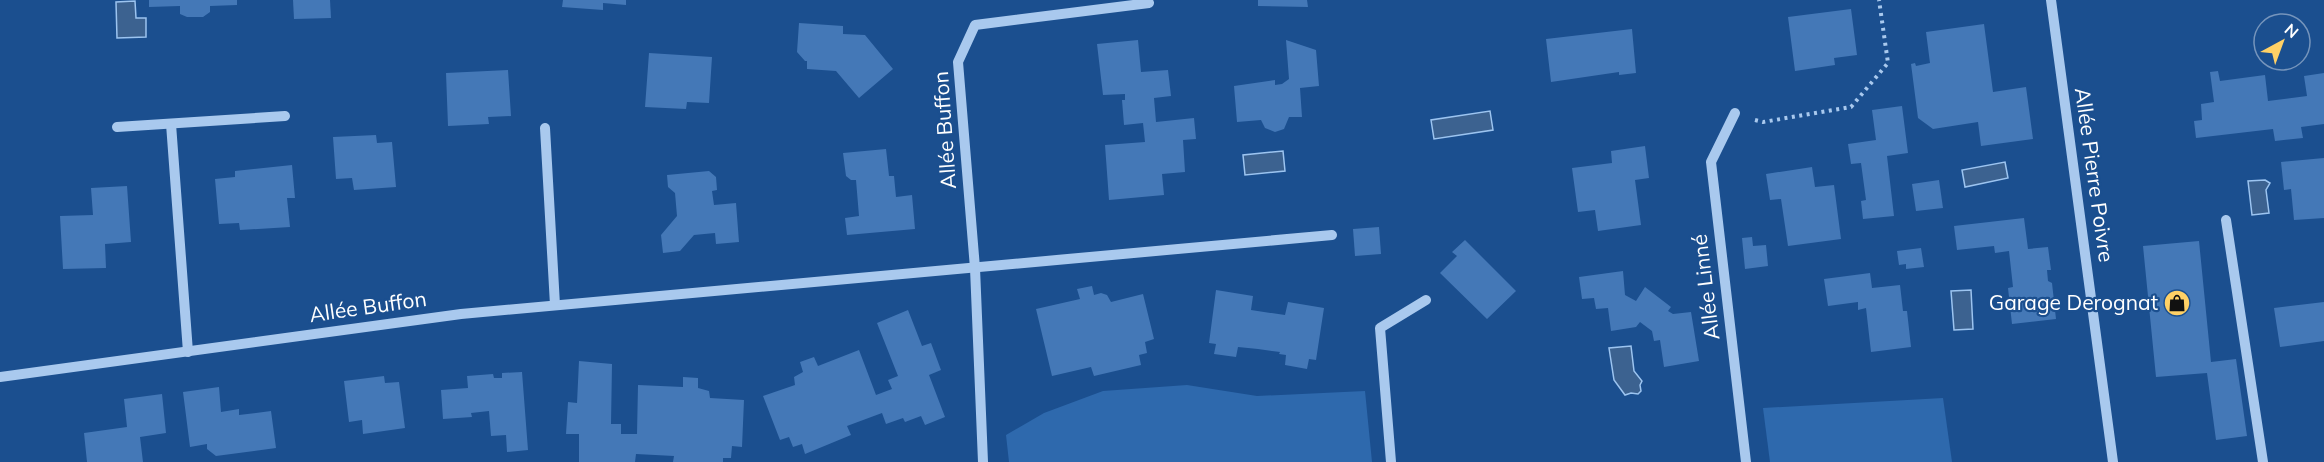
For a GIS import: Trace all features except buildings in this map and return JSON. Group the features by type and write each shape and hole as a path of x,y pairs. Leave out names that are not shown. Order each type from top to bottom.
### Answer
{"street":[{"name":"Allée Pierre Poivre","path":"2051,0 2113,462"},
{"name":"Allée Buffon","path":"983,462 975,268 958,62 975,25 1149,3"},
{"name":"Allée Linné","path":"1735,113 1711,162 1746,462"},
{"path":"117,128 285,116"},
{"path":"171,124 188,352"},
{"path":"545,128 555,305"},
{"path":"2226,220 2262,462"},
{"name":"Allée Buffon","path":"0,378 461,314 1332,235"},
{"path":"1391,462 1380,328 1426,300"}],"path":[{"path":"1735,113 1763,122 1851,107 1888,63 1880,0"}],"shaded area":[{"path":"135,1 136,18 146,18 146,37 117,38 116,2"},
{"path":"1490,111 1493,130 1434,139 1431,120"},
{"path":"1283,151 1285,171 1245,175 1243,155"},
{"path":"2005,162 2008,178 1965,187 1962,170"},
{"path":"2265,180 2270,183 2266,190 2269,213 2252,215 2248,181"},
{"path":"1971,290 1973,329 1954,330 1951,291"},
{"path":"1631,346 1634,371 1642,381 1641,391 1638,394 1625,395 1614,380 1609,348"},
{"path":"1187,385 1257,396 1365,391 1372,462 1009,462 1006,435 1044,413 1103,391"},
{"path":"1943,398 1952,462 1770,462 1763,408"}],"place":[{"name":"Garage Derognat","path":"2177,303"}]}
